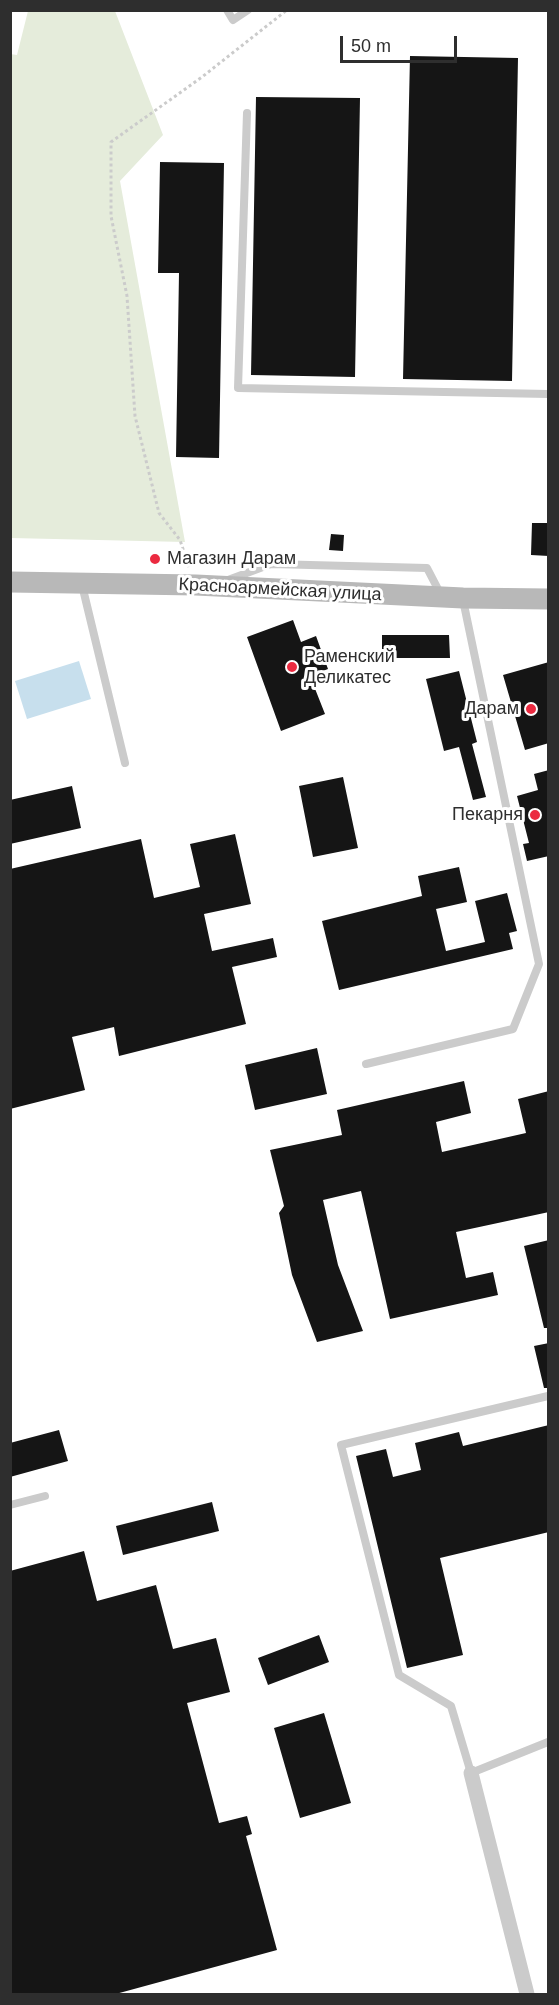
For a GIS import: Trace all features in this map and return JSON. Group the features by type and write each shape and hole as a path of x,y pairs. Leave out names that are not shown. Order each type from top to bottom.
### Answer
{"street":[{"name":"Красноармейская улица","path":"10,582 204,586 453,598 549,599"},
{"path":"471,1773 527,1995"}],"lane":[{"path":"226,10 233,20 248,10"},
{"path":"247,112 238,388 549,394"},
{"path":"204,586 271,564 427,568 453,598 538,964 513,1029 366,1064"},
{"path":"81,583 125,763"},
{"path":"549,1396 341,1445 399,1675 451,1706 471,1773 549,1742"},
{"path":"10,1505 45,1496"}],"path":[{"path":"204,586 180,540 159,513 135,417 127,296 111,216 111,142 202,77 287,10"}],"green space":[{"path":"28,11 115,11 163,135 120,181 185,542 11,538 10,54 17,55"}],"water":[{"path":"79,661 91,699 27,719 15,681"}],"building":[{"path":"410,56 518,58 512,381 403,379"},
{"path":"256,97 360,98 355,377 251,375"},
{"path":"160,162 224,163 219,458 176,457 179,273 158,273"},
{"path":"532,523 547,523 549,556 531,555"},
{"path":"331,534 344,535 343,551 329,550"},
{"path":"293,620 301,642 316,636 328,669 310,676 325,714 281,731 247,637"},
{"path":"382,635 449,635 450,658 382,658"},
{"name":"Дарам","path":"549,662 549,743 525,750 503,675"},
{"path":"459,671 477,742 472,744 486,797 473,800 459,747 444,751 426,679"},
{"name":"Пекарня","path":"549,770 549,856 527,861 523,844 529,843 517,796 538,790 534,774"},
{"path":"343,777 358,848 313,857 299,786"},
{"path":"72,786 81,828 10,844 10,800"},
{"path":"235,834 251,904 204,914 212,951 273,938 277,957 232,967 246,1024 119,1056 114,1027 72,1037 85,1090 10,1109 10,869 141,839 154,898 200,887 190,844"},
{"path":"459,867 467,902 436,909 446,951 485,942 475,901 507,893 517,931 509,933 513,949 339,990 322,921 422,896 418,876"},
{"path":"317,1048 327,1094 255,1110 245,1065"},
{"path":"464,1081 471,1113 436,1122 442,1152 526,1133 518,1099 549,1091 549,1212 456,1232 466,1278 493,1272 498,1295 390,1319 361,1191 323,1200 338,1265 363,1331 317,1342 292,1275 279,1213 284,1206 270,1150 342,1135 337,1110"},
{"path":"549,1240 549,1328 544,1328 524,1246"},
{"path":"549,1343 549,1388 544,1388 534,1346"},
{"path":"549,1425 549,1532 440,1558 463,1655 407,1668 356,1456 386,1449 393,1477 421,1470 415,1443 459,1432 463,1446"},
{"path":"59,1430 68,1461 10,1477 10,1443"},
{"path":"212,1502 219,1531 123,1555 116,1526"},
{"path":"84,1551 97,1601 156,1585 173,1649 216,1638 230,1692 187,1703 219,1823 247,1816 252,1834 246,1836 277,1950 112,1995 10,1995 10,1571"},
{"path":"319,1635 329,1662 268,1685 258,1658"},
{"path":"324,1713 351,1803 300,1818 274,1728"}],"place":[{"name":"Магазин Дарам","path":"155,559"},
{"name":"Раменский Деликатес","path":"292,667"},
{"name":"Дарам","path":"531,709"},
{"name":"Пекарня","path":"535,815"}]}
